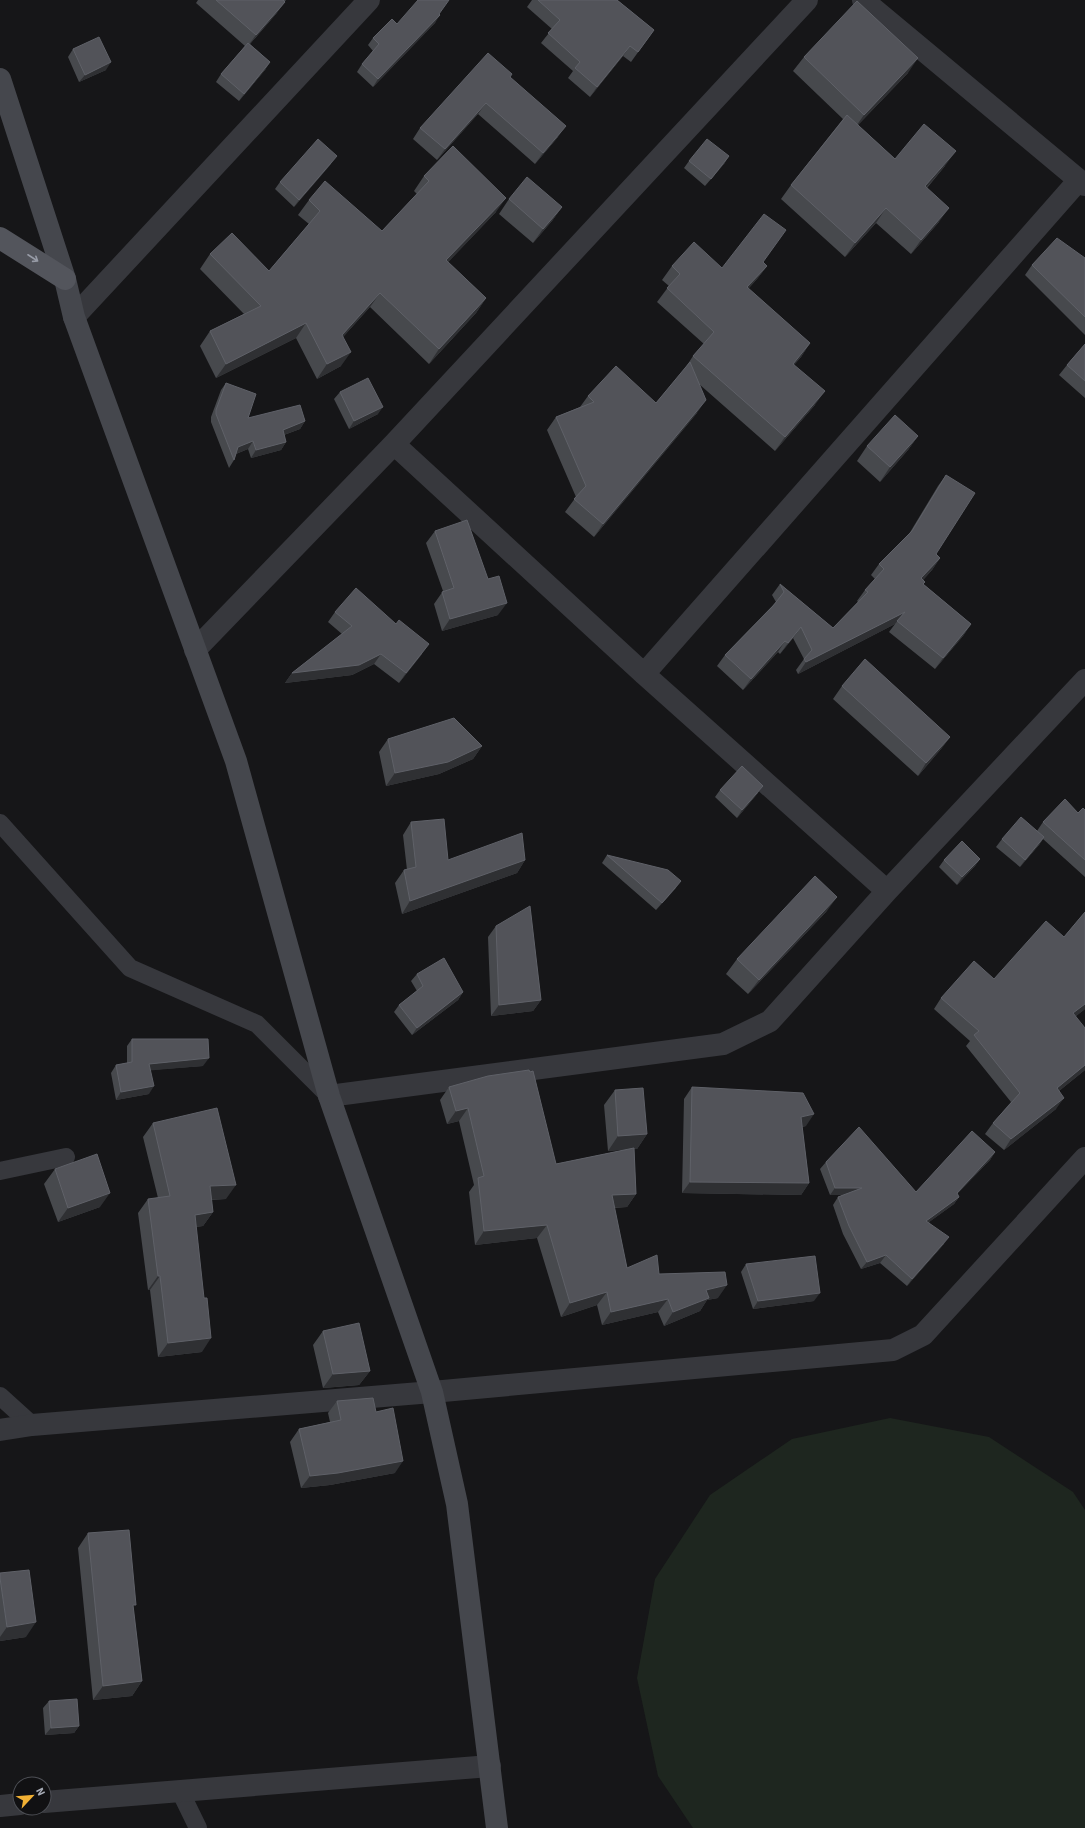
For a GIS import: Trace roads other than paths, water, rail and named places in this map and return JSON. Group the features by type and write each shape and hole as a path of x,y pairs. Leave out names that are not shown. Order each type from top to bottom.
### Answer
{"main road":[{"path":"0,79 65,279 74,317 236,761 329,1096 432,1392 457,1504 497,1828"},
{"path":"0,238 65,279"}],"street":[{"path":"74,317 368,0"},
{"path":"195,650 394,444 807,0"},
{"path":"644,674 1082,183 863,0"},
{"path":"394,444 644,674 886,891"},
{"path":"329,1096 723,1044 770,1021 886,891 1085,680"},
{"path":"0,1430 32,1425 432,1392 893,1350 923,1335 1085,1158"},
{"path":"52,1801 490,1766"},
{"path":"0,1806 12,1805"}],"lane":[{"path":"0,823 130,968 257,1024 329,1096"},
{"path":"0,1171 66,1157"},
{"path":"0,1396 32,1425"},
{"path":"180,1791 198,1828"}]}
